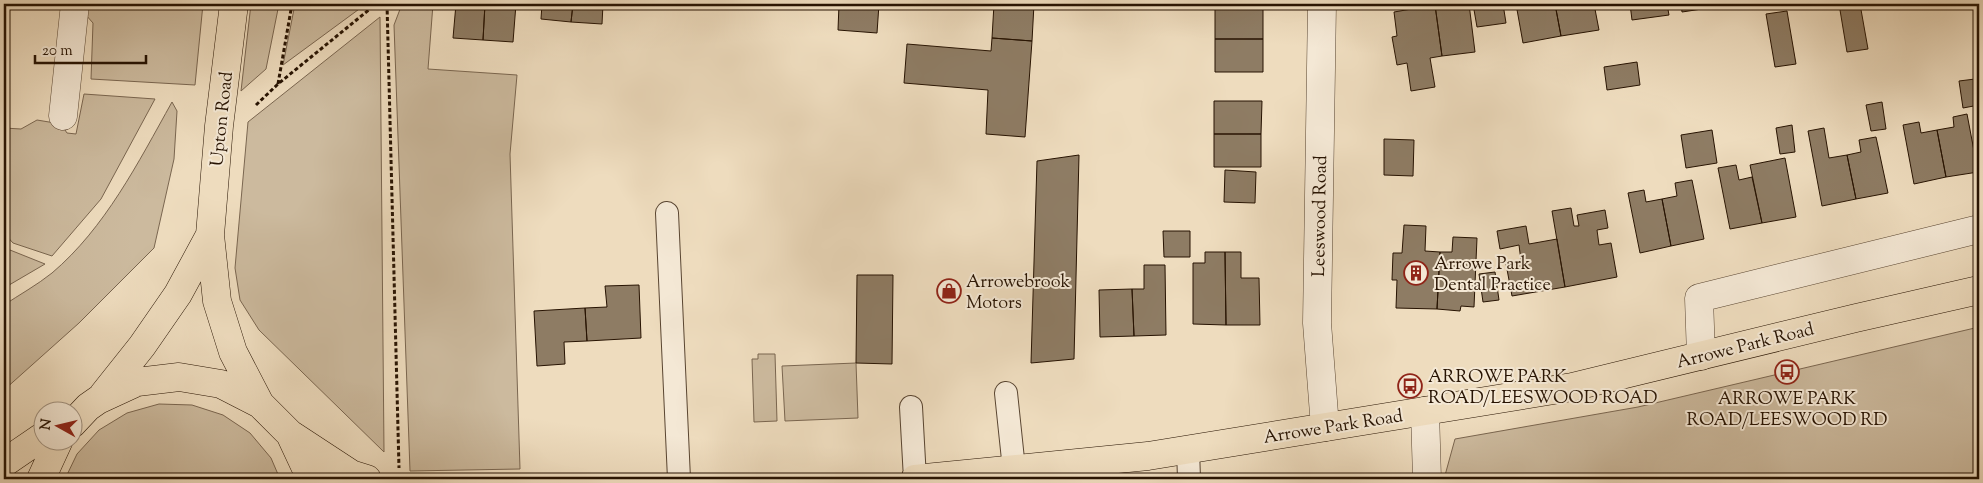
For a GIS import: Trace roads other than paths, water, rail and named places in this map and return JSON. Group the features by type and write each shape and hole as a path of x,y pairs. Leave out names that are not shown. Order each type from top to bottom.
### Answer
{"main road":[{"name":"Upton Road","path":"234,4 210,235 217,300 233,352 260,404"},
{"name":"Upton Road","path":"83,412 142,346 178,294 210,235"},
{"name":"Arrowe Park Road","path":"915,479 1148,456 1572,387 1979,290"},
{"path":"83,412 137,382 179,377 221,384 260,404 290,434 351,474 367,479"},
{"path":"290,434 311,479"},
{"path":"4,463 32,444"},
{"path":"41,479 54,450"}],"street":[{"path":"63,116 75,4"},
{"name":"Leeswood Road","path":"1322,4 1317,323 1324,427"},
{"path":"1700,356 1699,298 1979,229"},
{"path":"1425,411 1427,479"}],"lane":[{"path":"667,213 679,479"},
{"path":"1006,393 1014,469"},
{"path":"911,407 915,479"},
{"path":"1188,449 1189,479"}],"place":[{"name":"Arrowe Park Dental Practice","path":"1416,273"},
{"name":"Arrowebrook Motors","path":"949,291"},
{"name":"ARROWE PARK ROAD/LEESWOOD RD","path":"1787,372"},
{"name":"ARROWE PARK ROAD/LEESWOOD ROAD","path":"1410,386"}]}
